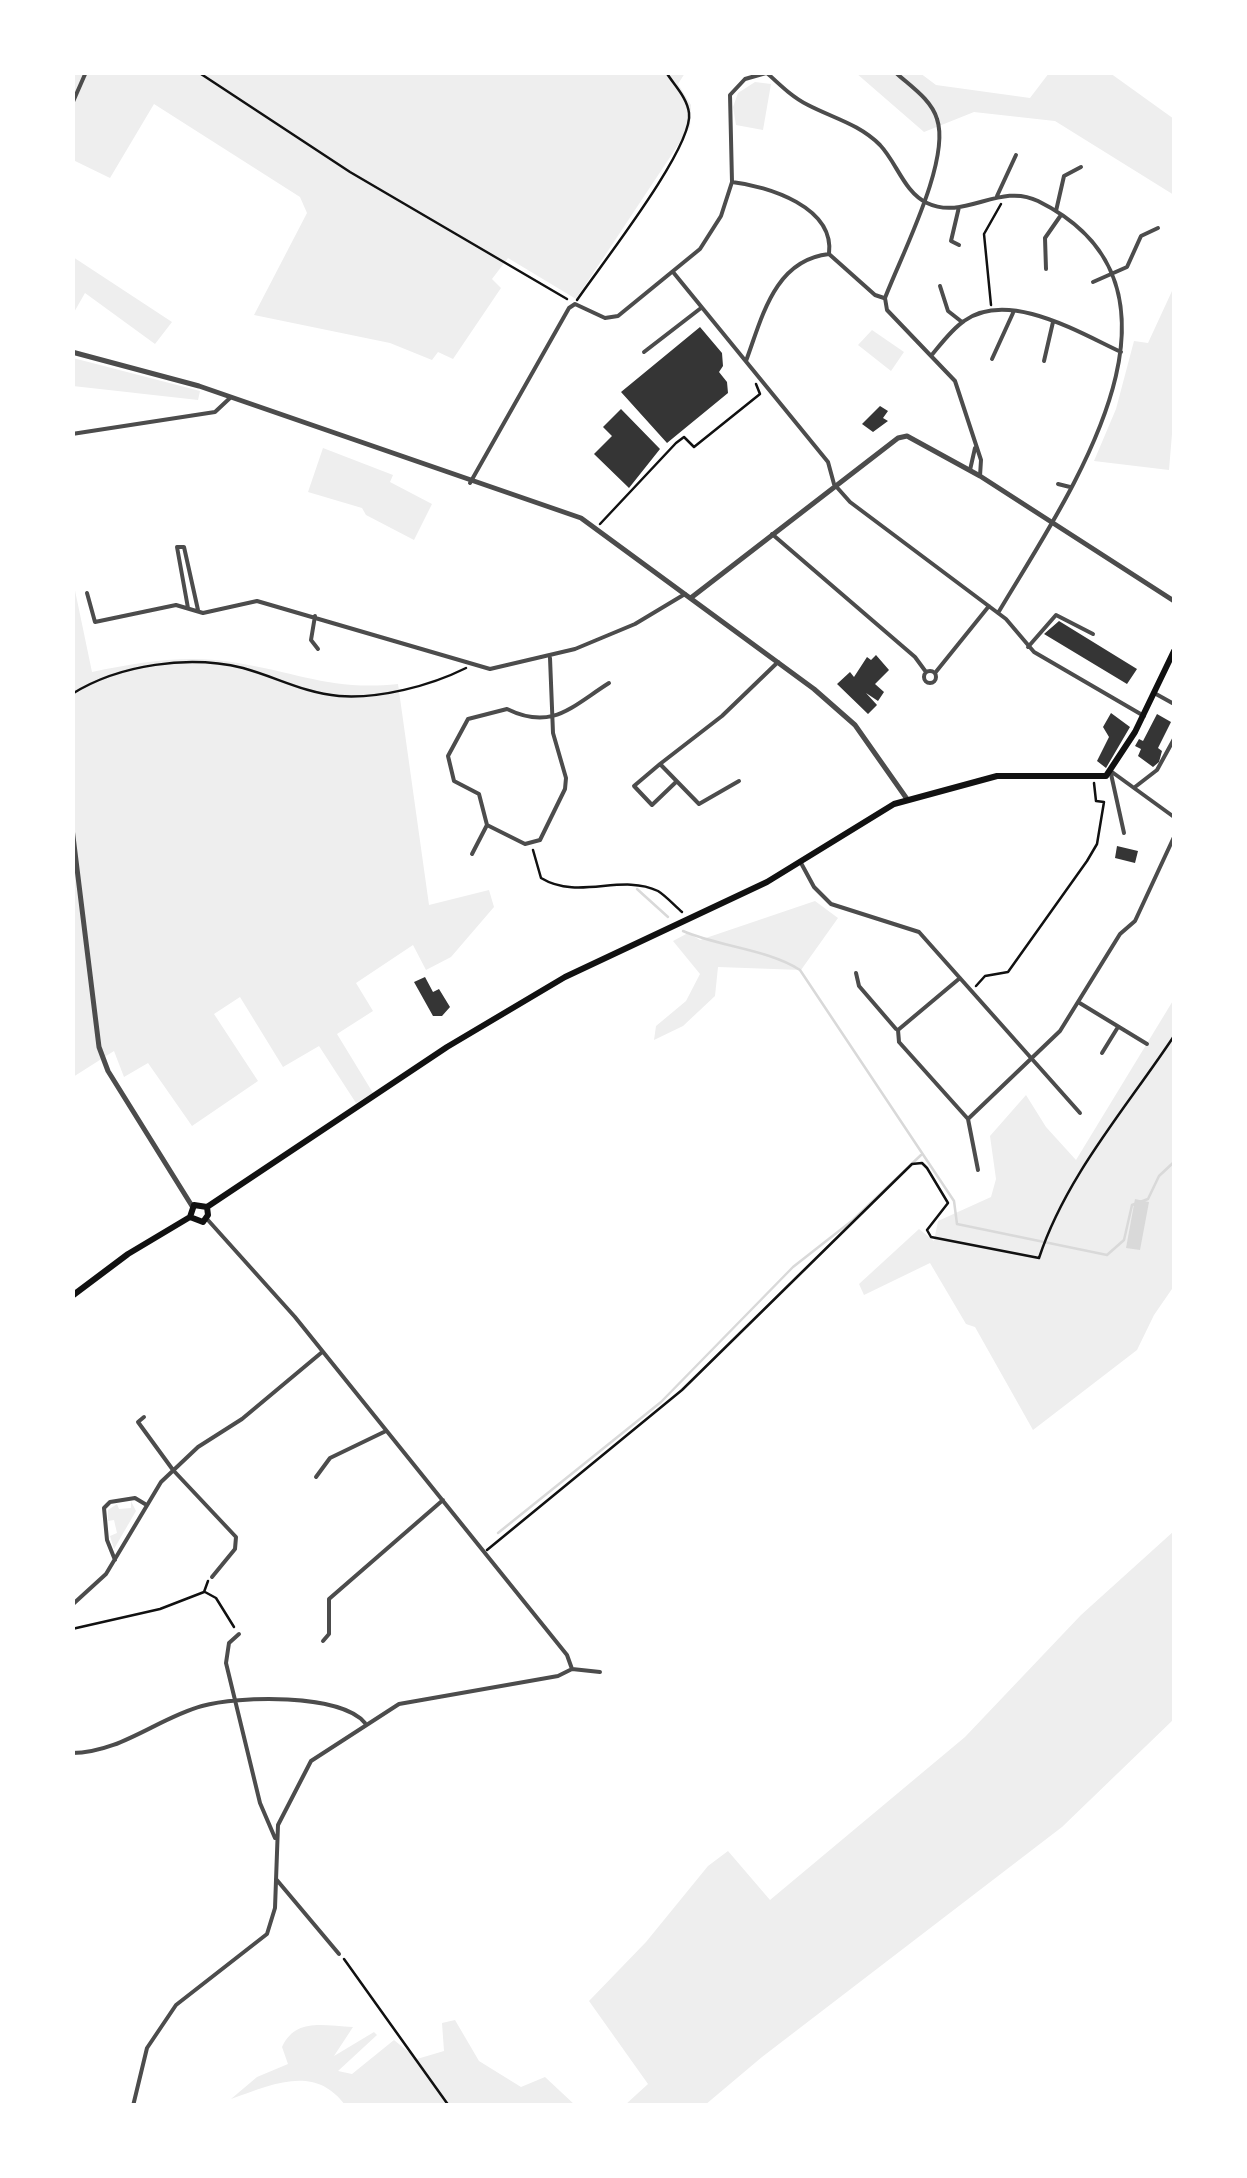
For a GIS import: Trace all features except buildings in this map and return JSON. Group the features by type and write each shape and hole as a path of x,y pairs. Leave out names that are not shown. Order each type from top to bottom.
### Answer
{"main road":[{"path":"72,1296 128,1254 190,1217 192,1206 206,1207 447,1048 565,977 767,882 799,859 907,800 1007,774 1094,778 1112,772 1156,694 1174,651"},
{"path":"190,1217 199,1222 206,1219 206,1207"}],"street":[{"path":"72,104 86,72"},
{"path":"895,72 924,97 938,121 937,165 885,298 899,327 955,381 976,443 980,476"},
{"path":"470,483 574,304 605,318 618,316 709,238 732,182 728,102 739,84 766,73 803,103 869,136 922,200 959,207 1000,195 1032,198 1058,213 1098,248 1115,272 1123,314 1122,352 1110,398 1052,522 998,613"},
{"path":"1000,195 1016,155"},
{"path":"1046,269 1045,238 1058,213 1064,176 1081,167"},
{"path":"732,182 772,190 806,209 829,240 830,254 874,295 885,298"},
{"path":"959,207 951,241 959,245"},
{"path":"1094,282 1132,262 1144,232 1158,228"},
{"path":"746,361 765,305 780,281 799,266 830,254"},
{"path":"673,272 828,462 834,484 885,530 998,613 1028,647 1144,716"},
{"path":"940,286 948,312 962,322"},
{"path":"644,352 701,308"},
{"path":"930,356 962,322 991,312 1014,312 1053,322 1122,352"},
{"path":"992,359 1014,312"},
{"path":"1044,361 1053,322"},
{"path":"72,352 353,438 470,483 532,498 598,528 778,662 855,725 907,800"},
{"path":"72,434 215,412 230,398"},
{"path":"86,593 95,622 176,605 224,610 257,601 490,668 550,657 634,624 689,595 834,484 898,438 908,436 980,476 1174,601"},
{"path":"970,470 976,443"},
{"path":"1058,484 1070,487"},
{"path":"772,534 915,657 926,672 935,673"},
{"path":"188,608 177,547 184,547 198,610"},
{"path":"926,672 924,678 930,683 936,679 935,673 989,606"},
{"path":"316,616 311,640 318,648"},
{"path":"1028,647 1056,616 1093,634"},
{"path":"487,825 532,844 540,840 566,789 552,719 550,657"},
{"path":"676,782 652,804 634,786 778,662"},
{"path":"472,854 487,825 479,794 454,781 448,756 468,719 507,708 527,718 552,719 609,683"},
{"path":"1156,694 1174,704"},
{"path":"1135,787 1160,765 1174,739"},
{"path":"660,764 700,804 739,780"},
{"path":"1112,772 1135,787 1148,802 1174,817"},
{"path":"1112,772 1124,833"},
{"path":"72,828 99,1047 108,1071 192,1206"},
{"path":"968,1120 1060,1032 1120,934 1134,921 1174,838"},
{"path":"799,859 814,887 831,904 919,932 1080,1113"},
{"path":"856,973 859,986 898,1030 899,1042 968,1120 978,1170"},
{"path":"898,1030 960,978"},
{"path":"1078,1002 1147,1044"},
{"path":"1102,1053 1118,1026"},
{"path":"206,1219 219,1228 443,1500 567,1655 572,1669"},
{"path":"72,1606 115,1560 145,1504 173,1470 321,1352"},
{"path":"144,1417 138,1422 173,1470 236,1537 235,1549 212,1577"},
{"path":"316,1477 330,1458 386,1431"},
{"path":"115,1560 106,1540 104,1508 110,1502 136,1498 145,1504"},
{"path":"323,1640 329,1634 329,1599 443,1500"},
{"path":"239,1634 229,1643 226,1663 260,1803 275,1838"},
{"path":"133,2106 147,2048 176,2006 267,1934 276,1908 275,1838 290,1796 304,1770 319,1754 399,1704 558,1676 572,1669 600,1672"},
{"path":"72,1753 117,1744 205,1705 234,1701 316,1701 352,1711 365,1723"},
{"path":"276,1878 340,1954"}],"path":[{"path":"198,72 350,172 574,304 671,164 686,133 690,117 687,103 666,72"},
{"path":"991,312 984,234 1001,210 1000,195"},
{"path":"598,528 676,442 684,437 694,447 760,394 754,386 760,380"},
{"path":"72,694 100,677 154,666 210,663 245,669 300,690 342,696 386,693 472,664"},
{"path":"971,990 985,976 1008,972 1088,861 1097,844 1104,802 1096,801 1094,778"},
{"path":"532,844 541,878 560,889 638,886 657,891 688,917"},
{"path":"485,1552 682,1390 912,1164 927,1168 948,1203 926,1230 931,1236 1039,1258 1043,1244 1120,1110 1174,1036"},
{"path":"72,1629 160,1609 204,1592 212,1577"},
{"path":"204,1592 216,1598 239,1634"},
{"path":"340,1954 450,2106"}],"shaded area":[{"path":"72,73 685,73 678,84 691,105 690,127 576,299 508,258 492,279 501,288 453,359 438,352 432,360 390,343 254,315 307,213 300,197 154,104 110,178 73,160"},
{"path":"856,73 920,73 936,85 1030,98 1049,73 1110,73 1174,119 1174,195 1055,121 974,112 924,132"},
{"path":"755,82 771,84 763,130 736,125 733,107 738,93"},
{"path":"73,257 172,322 155,344 85,293 73,314"},
{"path":"1172,291 1174,410 1169,470 1094,461 1116,409 1134,341 1148,343"},
{"path":"872,330 904,352 891,371 858,345"},
{"path":"73,358 200,391 198,400 73,386"},
{"path":"323,448 393,475 390,482 432,504 414,540 366,515 362,508 308,492"},
{"path":"72,576 92,672 147,662 201,659 335,683 398,684 429,905 489,890 494,907 451,957 426,970 413,945 356,983 373,1011 337,1034 373,1093 356,1103 319,1046 283,1067 240,997 214,1014 258,1081 192,1126 148,1063 124,1077 114,1051 73,1077"},
{"path":"815,901 838,918 801,970 718,967 715,996 683,1026 654,1040 656,1026 686,1001 700,974 673,941 688,933 700,940"},
{"path":"1174,999 1174,1286 1137,1350 1033,1430 975,1327 966,1324 930,1263 864,1295 859,1284 919,1229 934,1241 938,1221 991,1197 996,1179 990,1136 1026,1095 1046,1127 1076,1160"},
{"path":"1135,1199 1149,1202 1140,1250 1126,1248"},
{"path":"131,1501 136,1511 114,1549 110,1536 117,1533 114,1520 108,1521 108,1510 117,1504 119,1509 131,1508"},
{"path":"1174,1531 1174,1719 1062,1827 705,2105 625,2105 648,2084 589,2001 646,1942 708,1866 728,1851 770,1900 965,1737 1081,1615"},
{"path":"455,2020 479,2061 521,2087 545,2077 575,2105 345,2105 333,2092 307,2081 278,2083 231,2099 257,2077 288,2064 282,2047 288,2037 303,2027 353,2027 334,2056 374,2032 377,2035 338,2071 352,2074 394,2040 417,2059 444,2051 442,2023"}],"waterway":[{"path":"637,889 668,917"},
{"path":"683,931 773,957 800,970 954,1201 957,1224 1107,1255 1124,1240 1132,1205 1148,1199 1159,1176 1174,1162"},
{"path":"498,1533 661,1402 793,1267 853,1220 921,1155"}]}
